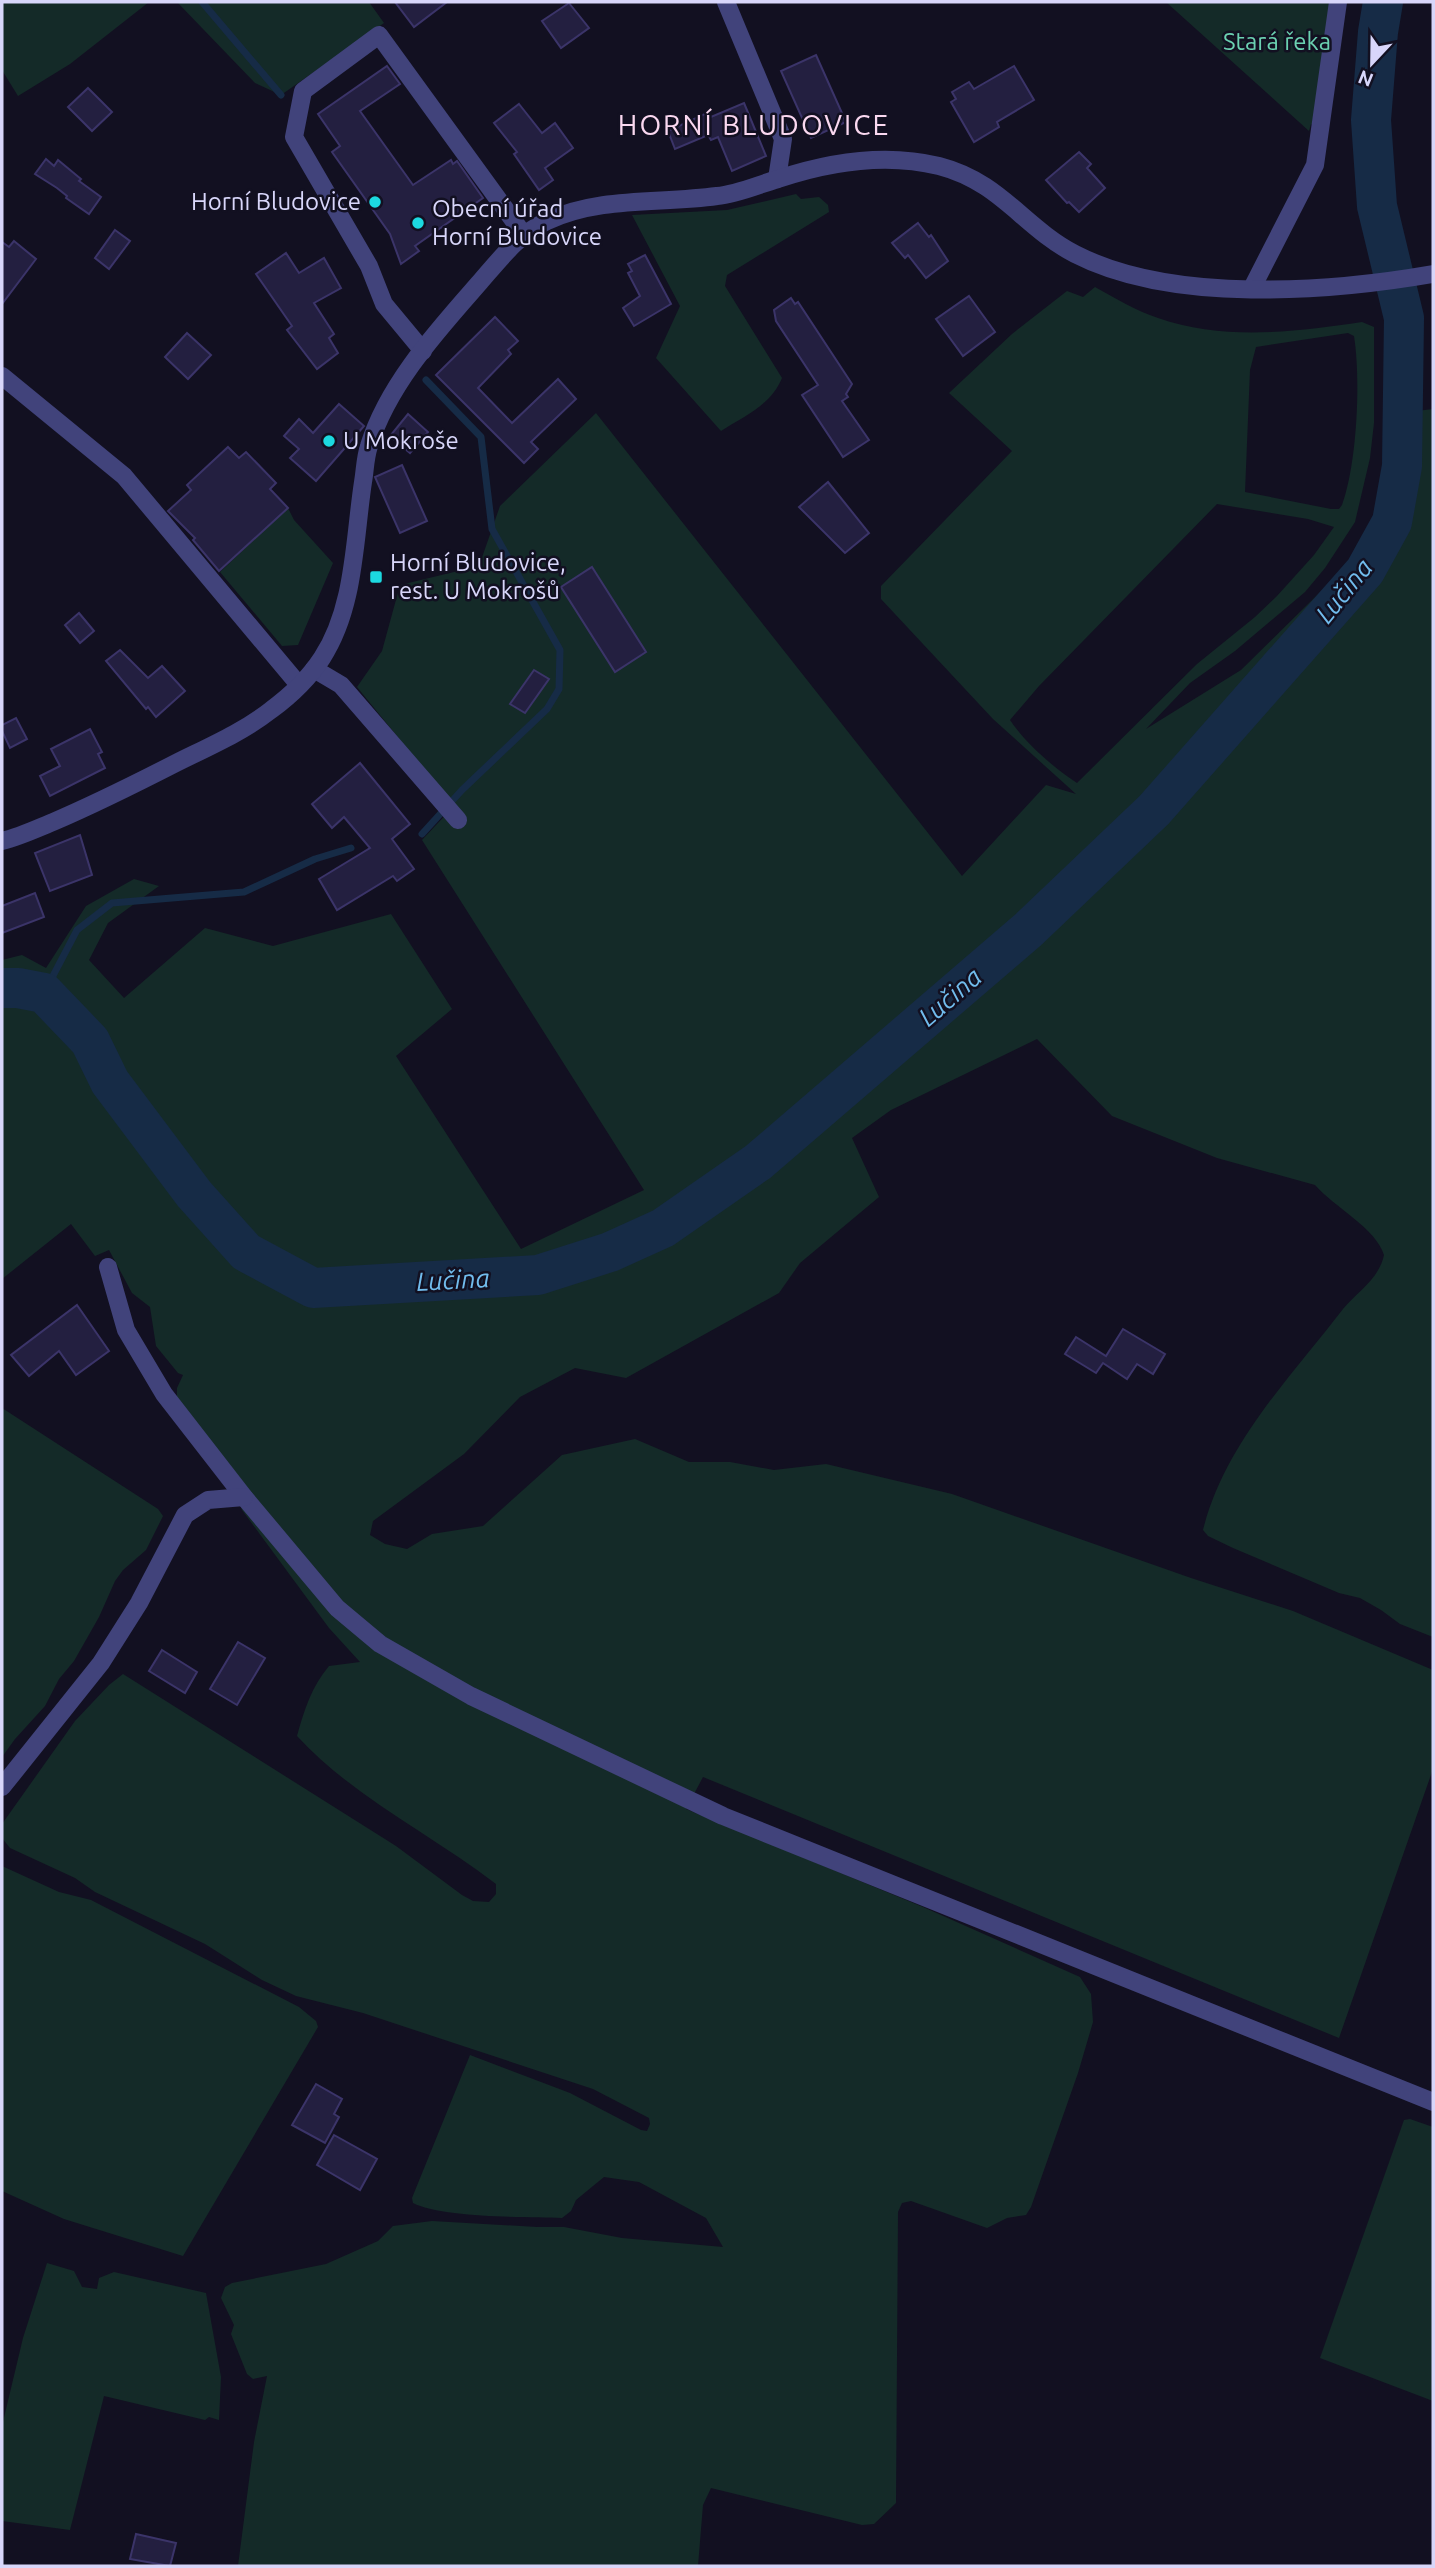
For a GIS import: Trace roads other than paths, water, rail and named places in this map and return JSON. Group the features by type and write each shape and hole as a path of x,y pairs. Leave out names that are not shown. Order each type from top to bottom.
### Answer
{"street":[{"path":"726,2 783,139 778,179"},
{"path":"1252,288 1315,165 1338,2"},
{"path":"423,351 384,304 369,266 294,137 303,91 379,35 524,235"},
{"path":"2,841 98,803 238,731 270,712 314,669 334,635 348,587 368,449 381,414 423,351 463,301 524,235 543,223 589,208 622,201 718,196 817,168 858,161 902,161 936,166 973,178 996,192 1046,236 1072,253 1133,276 1181,286 1300,288 1365,284 1433,274"},
{"path":"2,376 124,475 299,685"},
{"path":"314,669 341,685 454,816"},
{"path":"108,1267 126,1330 164,1394 244,1497 337,1608 380,1644 471,1696 723,1816 1433,2102"},
{"path":"2,1787 101,1663 139,1603 186,1515 208,1500 244,1497"}],"waterway":[{"path":"202,2 281,95"},
{"name":"Lučina","path":"2,988 44,993 90,1041 110,1082 194,1194 246,1252 313,1288 538,1275 610,1252 663,1228 758,1162 1028,930 1154,810 1365,571 1392,522 1402,466 1404,318 1377,206 1371,120 1383,2"},
{"path":"422,834 462,790 547,709 559,689 560,650 492,529 481,437 426,380"},
{"path":"44,993 77,930 112,903 244,892 315,859 351,848"}],"place":[{"name":"Horní Bludovice","path":"375,202"},
{"name":"Obecní úřad Horní Bludovice","path":"418,223"},
{"name":"U Mokroše","path":"329,441"},
{"name":"Horní Bludovice, rest. U Mokrošů","path":"376,577"}],"district":[{"name":"HORNÍ BLUDOVICE","path":"754,125"}],"park label":[{"name":"Stará řeka","path":"1277,42"}]}
